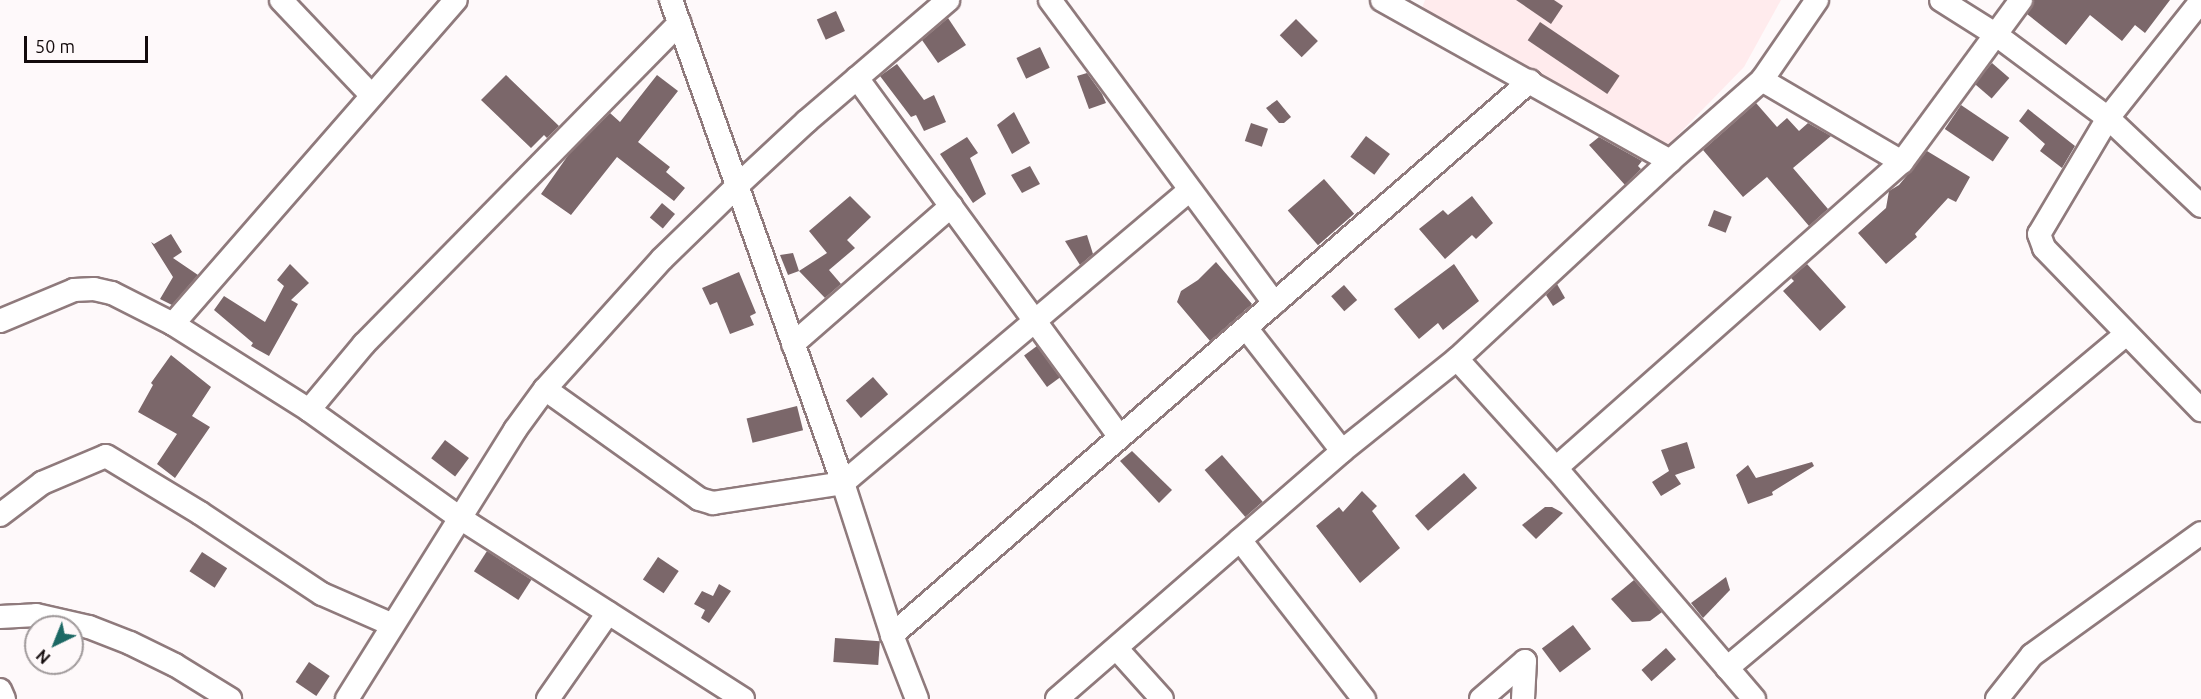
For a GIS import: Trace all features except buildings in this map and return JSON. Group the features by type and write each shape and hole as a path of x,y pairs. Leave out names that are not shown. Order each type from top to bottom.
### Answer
{"street":[{"path":"281,0 371,95"},
{"path":"173,324 456,0"},
{"path":"671,0 843,483 892,635 917,699"},
{"path":"347,699 515,430 545,389 662,259 737,186 948,0"},
{"path":"1050,0 1274,303"},
{"path":"1382,0 1411,7 1530,81 1670,161"},
{"path":"1057,699 1342,451 1457,359 1670,161 1762,80 1818,0"},
{"path":"1941,0 1995,34 2108,118 2201,206"},
{"path":"1556,468 1902,162 2021,0"},
{"path":"2201,1 2108,118 2039,234 2044,248 2201,410"},
{"path":"309,410 364,345 679,23"},
{"path":"857,78 1120,437"},
{"path":"1762,80 1902,162"},
{"path":"892,635 1530,81"},
{"path":"545,389 699,499 713,503 843,483 1190,190"},
{"path":"793,344 951,206"},
{"path":"0,321 74,290 94,289 112,293 173,324 309,410 460,518 743,699"},
{"path":"1245,328 1342,451"},
{"path":"1727,668 2125,334"},
{"path":"1457,359 1556,468 1754,699"},
{"path":"0,515 42,483 106,456 322,594 393,624"},
{"path":"1997,699 2032,656 2201,532"},
{"path":"1240,540 1364,699"},
{"path":"548,699 608,613"},
{"path":"0,617 36,615 89,627 175,665 230,699"},
{"path":"1117,649 1162,699"},
{"path":"1481,699 1525,661 1523,699"},
{"path":"0,690 4,699"}],"shaded area":[{"path":"1425,0 1781,0 1744,67 1667,146 1422,8"}]}
